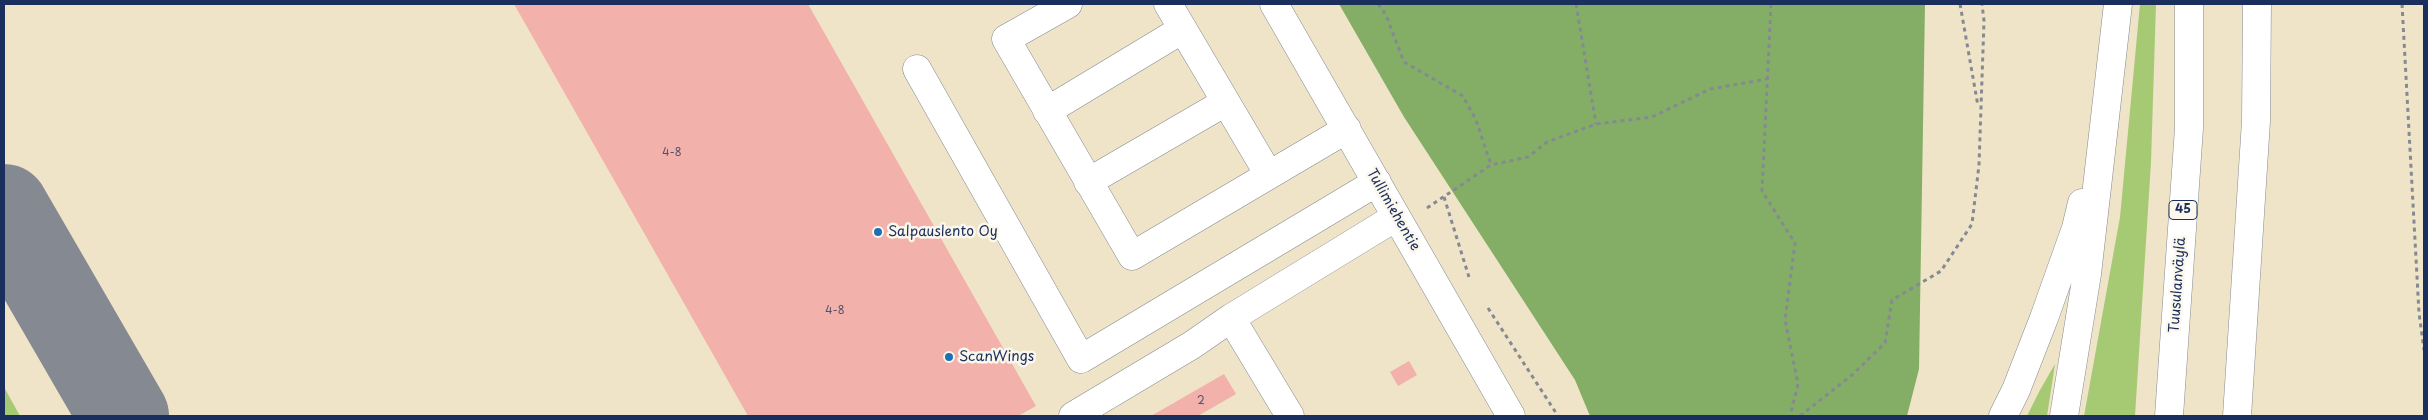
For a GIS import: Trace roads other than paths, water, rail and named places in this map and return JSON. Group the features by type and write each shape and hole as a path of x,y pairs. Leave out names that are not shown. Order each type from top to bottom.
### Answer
{"main road":[{"path":"1068,4 1006,39 1132,256 1347,129"},
{"path":"1168,4 1224,103 1269,175"},
{"name":"Tullimiehentie","path":"1274,4 1511,416"},
{"path":"2064,416 2087,274 2118,4"},
{"name":"Tuusulanväylä","path":"2169,416 2189,128 2189,4"},
{"path":"2237,416 2256,122 2257,4"},
{"path":"1047,111 1183,29"},
{"path":"917,69 1081,359 1377,182"},
{"path":"2003,416 2016,390 2044,318 2076,228 2107,102"},
{"path":"1088,182 1224,103"},
{"path":"1073,416 1192,345 1231,318 1396,217"},
{"path":"1231,318 1290,416"}],"place":[{"name":"Salpauslento Oy","path":"878,232"},
{"name":"ScanWings","path":"949,357"}]}
